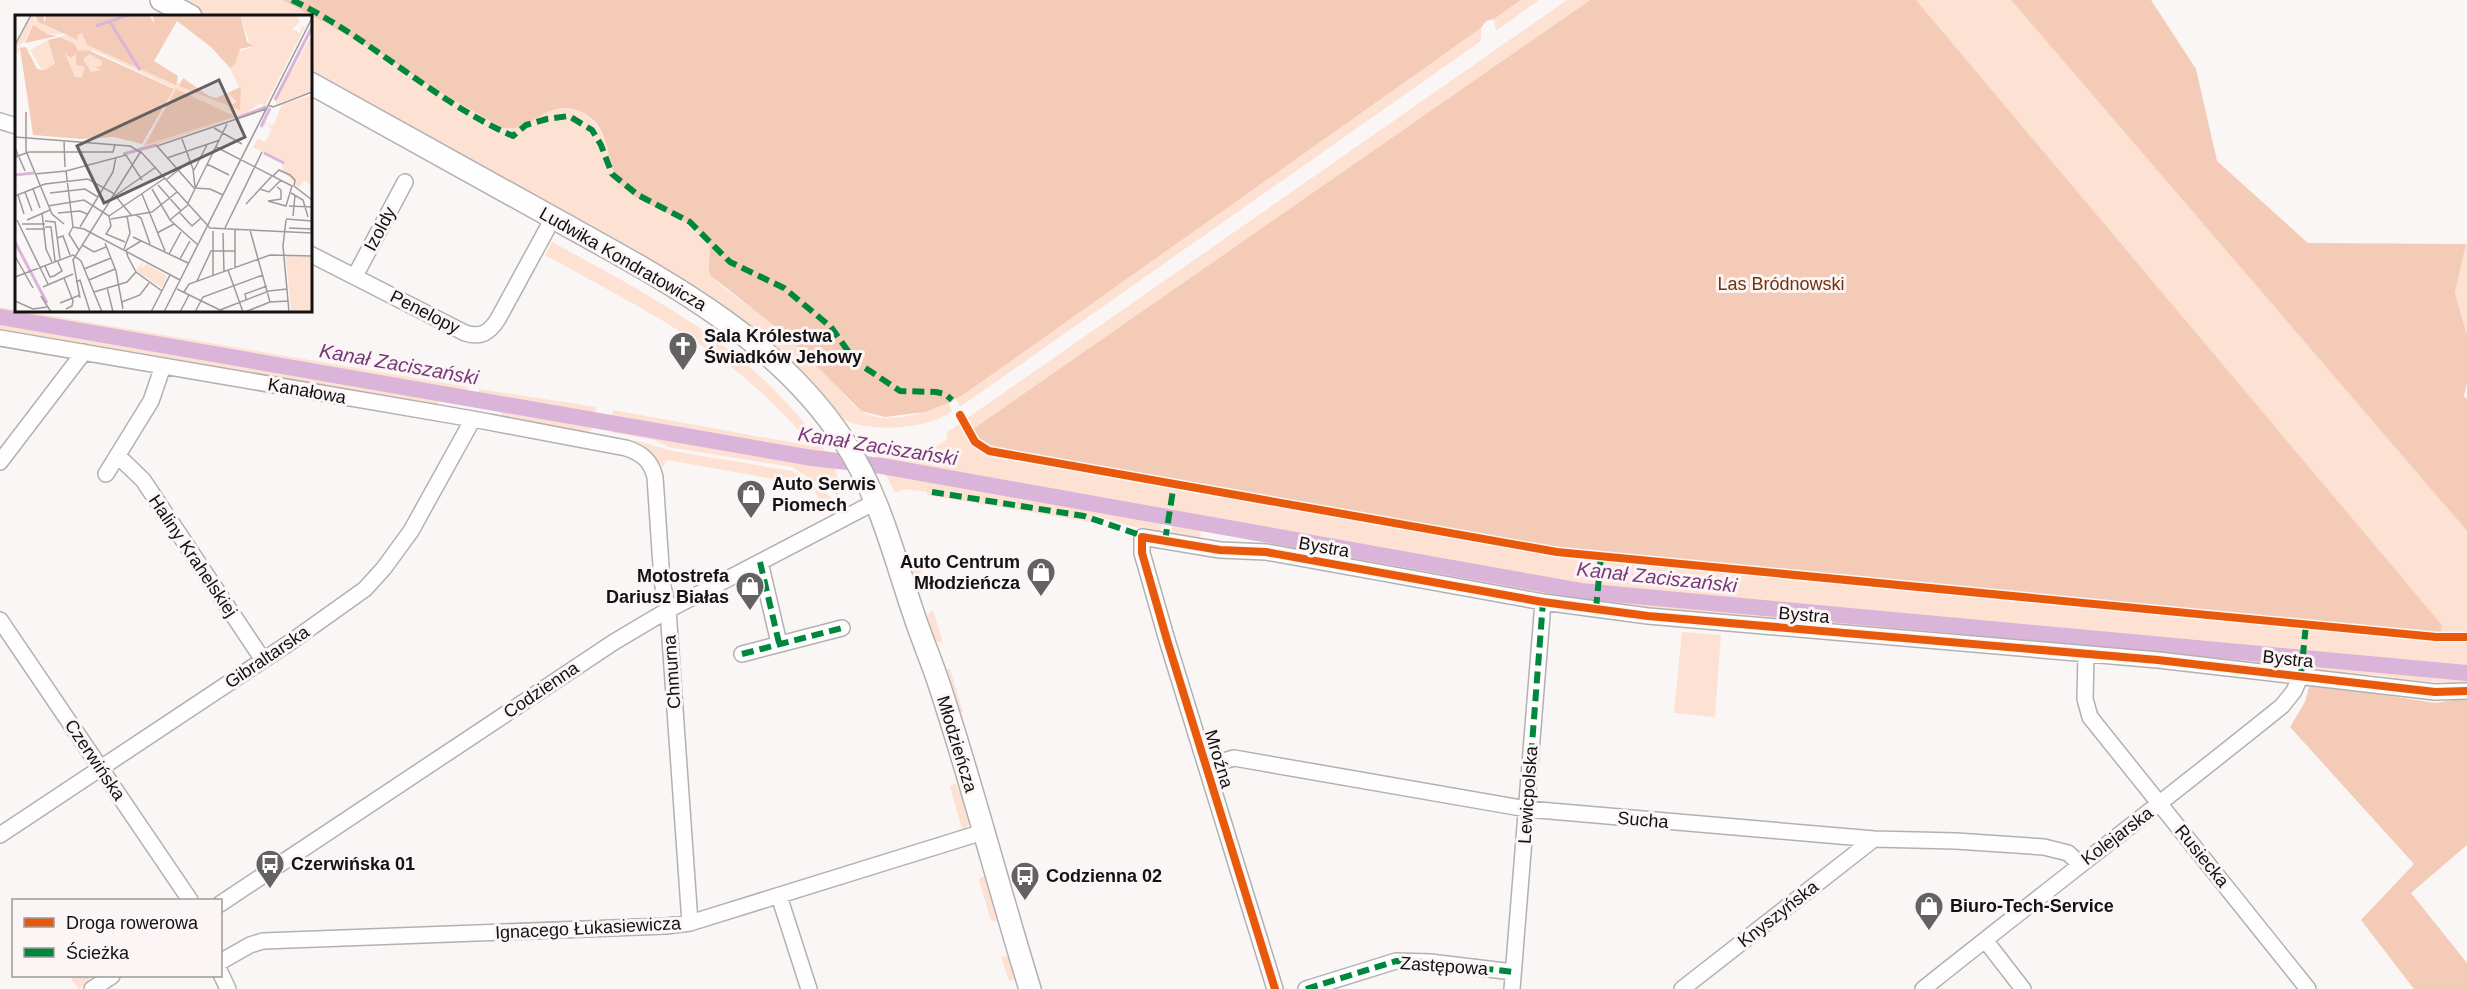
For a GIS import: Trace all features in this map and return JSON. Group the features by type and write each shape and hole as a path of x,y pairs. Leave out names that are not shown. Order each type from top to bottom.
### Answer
{"main road":[{"path":"161,0 189,15"},
{"name":"Ludwika Kondratowicza","path":"312,84 688,295 735,327 777,364 813,401 852,454 877,501"},
{"name":"Młodzieńcza","path":"877,501 940,687 1030,989"}],"street":[{"path":"0,121 15,126"},
{"name":"Izoldy","path":"355,276 405,182"},
{"name":"Penelopy","path":"312,255 465,333 481,335 488,332 498,319 553,218"},
{"name":"Kanałowa","path":"0,338 473,419 613,446"},
{"path":"0,462 84,352"},
{"path":"106,474 152,401 163,366"},
{"name":"Gibraltarska","path":"0,835 342,607 365,589 384,568 411,531 473,419"},
{"name":"Chmurna","path":"613,446 634,450 643,456 653,470 662,581 668,610 690,923"},
{"name":"Haliny Krahelskiej","path":"118,456 142,480 263,660"},
{"name":"Codzienna","path":"222,903 614,642 668,610 877,501"},
{"name":"Bystra","path":"1142,537 1220,550 1266,552 1544,602 1695,622 2301,675 2435,692 2467,691"},
{"name":"Mroźna","path":"1142,537 1142,553 1275,989"},
{"path":"760,562 779,643"},
{"name":"Lewicpolska","path":"1512,989 1544,602"},
{"name":"Czerwińska","path":"0,620 189,899"},
{"path":"742,654 843,628"},
{"name":"Rusiecka","path":"2086,655 2085,699 2090,717 2308,989"},
{"name":"Kolejarska","path":"1923,989 2282,706 2294,691 2301,675"},
{"name":"Sucha","path":"1206,766 1234,759 1527,810 1874,839 1956,841 2044,847 2068,853 2080,864"},
{"name":"Ignacego Łukasiewicza","path":"222,961 250,945 263,941 655,927 690,923 983,832"},
{"name":"Knyszyńska","path":"1682,989 1874,839"},
{"path":"779,896 808,989"},
{"path":"1985,940 2023,989"},
{"name":"Zastępowa","path":"1306,989 1396,961 1430,962 1513,972"},
{"path":"92,989 109,977"}],"shaded area":[{"path":"179,0 282,0 310,15 206,15"},
{"path":"1521,0 1539,0 1496,31 1494,19"},
{"path":"1567,0 1590,0 973,429 979,439 994,448 1543,546 2441,633 2442,625 1916,0 2011,0 2467,531 2467,633 2442,633 2441,641 2467,641 2467,670 1592,590 880,463 869,442 888,441 889,453 921,451 942,443 948,438 946,433"},
{"path":"312,16 377,51 431,87 505,129 509,130 551,110 568,108 577,110 596,125 618,178 625,188 643,202 698,230 708,242 711,272 716,281 796,344 857,408 871,415 894,418 929,411 949,403 952,411 929,422 900,427 870,427 845,420 836,414 813,387 761,338 705,294 312,74"},
{"path":"1481,28 1481,41 960,407 956,398"},
{"path":"552,242 625,282 695,325 758,374 787,403 823,449 836,470 839,493 837,495 792,467 668,447 655,440 610,432 613,410 811,446 783,413 721,359 654,316 545,255"},
{"path":"2467,244 2467,335 2455,293"},
{"path":"0,307 15,310 15,312 29,312 468,387 464,405 439,401 438,406 0,331"},
{"path":"479,389 596,407 592,429 588,432 502,417 502,412 475,407"},
{"path":"632,439 672,451 792,471 832,498 821,505 813,486 667,460 663,467 643,445"},
{"path":"883,468 1163,519 1160,534 1092,515 1091,522 927,495 927,492 905,489 895,493"},
{"path":"1173,521 1592,595 1591,602 1287,551 1288,542 1202,528 1199,541 1171,536"},
{"path":"915,554 926,588 918,587 909,558"},
{"path":"1602,596 2297,660 2296,669 2226,660 1654,612 1602,603"},
{"path":"933,610 943,643 935,641 927,615"},
{"path":"1682,632 1721,635 1715,717 1674,713"},
{"path":"2308,661 2467,675 2467,684 2307,671"},
{"path":"950,669 963,712 959,713 945,672"},
{"path":"955,783 968,808 969,821 963,832 950,787"},
{"path":"986,876 999,921 991,921 979,880"},
{"path":"1008,956 1016,976 1015,979 1009,981 1001,957"},
{"path":"89,977 91,981 79,989 71,979"}],"green space":[{"path":"282,0 1521,0 1494,19 1486,21 1481,28 967,392 949,403 925,412 885,417 861,411 785,334 711,276 709,244 700,231 628,192 615,173 601,131 586,114 563,108 519,127 501,127 431,87 377,51"},
{"name":"Las Bródnowski","path":"1590,0 1916,0 2442,625 2441,633 1543,546 994,448 982,442 973,429"},
{"path":"2011,0 2151,0 2196,69 2217,161 2308,243 2466,244 2455,293 2467,335 2467,382 2464,396 2467,399 2467,531"},
{"path":"2310,683 2435,703 2467,698 2467,845 2411,893 2467,963 2467,989 2414,989 2361,920 2414,864 2290,727 2305,702"}],"waterway":[{"name":"Kanał Zaciszański","path":"0,317 812,458 882,466 1581,591 2467,673"}],"marked path":[{"path":"292,0 349,32 456,105 513,136 526,125 569,116 592,130 601,145 612,174 638,195 690,222 730,262 784,288 831,327 855,361 900,391 936,392 945,394 952,400"},
{"path":"1165,541 1174,484"},
{"path":"932,492 1084,516 1146,537"},
{"path":"1596,609 1601,556"},
{"path":"760,562 779,643"},
{"path":"1527,809 1543,602"},
{"path":"2301,675 2306,624"},
{"path":"742,654 842,628"},
{"path":"1306,989 1396,961 1430,962 1513,972"}],"cycle path":[{"path":"960,415 975,442 989,451 1557,552 2436,637 2467,637"},
{"path":"1275,989 1167,640 1142,553 1142,537 1220,550 1266,552 1543,602 1648,616 2158,660 2435,692 2467,691"}],"place":[{"name":"Sala Królestwa Świadków Jehowy","path":"683,372"},
{"name":"Auto Serwis Piomech","path":"751,520"},
{"name":"Auto Centrum Młodzieńcza","path":"1041,598"},
{"name":"Motostrefa Dariusz Białas","path":"750,612"},
{"name":"Czerwińska 01","path":"270,890"},
{"name":"Codzienna 02","path":"1025,902"},
{"name":"Biuro-Tech-Service","path":"1929,932"}]}
